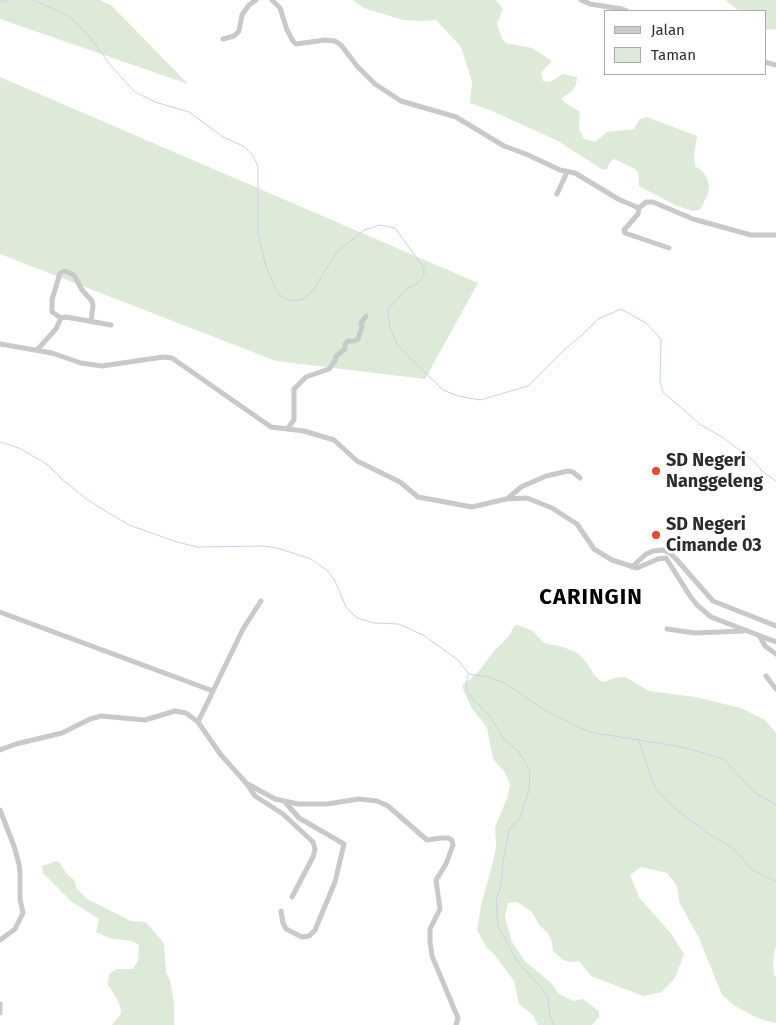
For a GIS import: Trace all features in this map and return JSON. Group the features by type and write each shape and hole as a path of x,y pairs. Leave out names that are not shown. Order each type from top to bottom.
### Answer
{"street":[{"path":"223,38 234,36 239,31 242,15 249,5 256,0"},
{"path":"272,0 280,8 287,30 296,44 325,40 334,41 340,45 365,75 387,94 412,105 456,117 504,146 567,172 575,173 618,199 640,208"},
{"path":"581,0 590,4 625,10"},
{"path":"557,194 567,172"},
{"path":"669,248 625,233 624,230 646,202 653,202 685,216 752,235 776,235"},
{"path":"91,320 92,301 82,290 74,275 65,271 60,273 52,300 52,312 61,318 91,320 111,325"},
{"path":"287,430 294,420 294,389 306,378 329,369 336,356 345,349 345,344 348,341 358,339 362,327 361,323 366,316"},
{"path":"37,350 56,329 61,318"},
{"path":"0,344 37,350 81,363 102,366 169,357 271,427 304,432 334,440 357,461 400,482 412,493 424,499 472,507 506,499 527,498 552,508 577,524 594,549 612,560 632,567 640,567 658,559 666,558 697,605 711,617 776,642"},
{"path":"506,499 521,487 554,474 568,471 573,472 580,478"},
{"path":"632,567 646,554 663,550 670,553 713,600 776,626"},
{"path":"198,722 243,629 261,601"},
{"path":"0,612 213,691"},
{"path":"667,629 675,632 695,633 744,630"},
{"path":"760,636 765,646 776,654"},
{"path":"766,676 776,689"},
{"path":"0,750 16,744 62,733 90,718 101,716 144,720 178,711 190,714 198,722 226,762 247,784 255,796 283,814 314,845 313,857 292,897"},
{"path":"247,784 275,799 286,802 316,804 340,803 359,799 377,801 388,806 427,840 442,838 452,840 453,845 446,864 436,882 440,909 430,929 430,941 432,956 462,1025"},
{"path":"281,911 286,929 302,937 309,936 315,930 334,882 344,844 300,818 286,802"},
{"path":"0,810 13,842 19,864 20,900 23,913 16,929 0,940"},
{"path":"0,1004 0,1013"},
{"path":"456,1025 458,1018"}],"green space":[{"path":"0,0 100,0 112,6 188,84 0,19"},
{"path":"352,0 496,0 503,9 497,24 502,39 506,43 532,48 552,61 541,73 543,81 550,82 563,74 577,77 576,85 572,91 562,98 563,101 580,112 579,129 584,139 595,142 607,132 634,129 640,119 647,117 697,136 694,155 695,166 707,178 709,186 708,194 700,210 692,211 675,205 639,186 638,172 614,159 610,162 607,169 603,170 558,141 470,103 472,82 461,47 436,20 403,20 364,8"},
{"path":"725,0 776,0 776,29 766,30 766,10 738,10"},
{"path":"0,77 478,283 425,379 276,361 0,254"},
{"path":"518,625 533,631 544,643 563,647 578,653 601,681 625,677 649,691 695,697 741,708 765,720 776,733 776,946 773,964 776,977 776,1023 757,1018 735,1006 722,995 699,938 679,902 677,886 667,873 641,867 630,875 639,897 672,935 684,954 675,978 662,992 643,996 591,976 579,961 570,962 563,960 553,951 548,933 539,925 532,912 517,902 508,903 505,917 512,942 524,960 552,984 559,994 573,1001 583,999 599,1011 599,1017 592,1025 538,1025 533,1015 519,1004 514,981 494,954 487,948 477,930 481,906 495,854 495,827 508,796 510,784 504,771 493,759 487,728 471,707 462,686 478,672 494,651 509,636 514,626"},
{"path":"56,861 60,863 66,873 74,880 77,889 87,899 131,921 146,922 162,941 164,944 166,972 170,980 174,1003 174,1025 112,1025 121,1011 119,1003 108,984 109,975 116,969 133,969 138,961 139,945 132,941 109,938 96,932 99,919 72,902 43,873 42,866"}],"waterway":[{"path":"0,2 7,0"},
{"path":"34,0 70,17 89,36 111,66 135,92 155,102 189,112 223,137 243,146 252,154 258,166 258,233 266,267 279,295 292,301 303,299 312,292 336,253 364,230 380,225 395,228 424,268 424,275 418,283 405,290 388,310 390,329 398,346 443,390 458,396 480,400 528,386 598,319 621,309 646,323 661,339 660,381 663,392 701,425 722,437 754,461 762,471 776,481"},
{"path":"0,442 19,448 48,465 89,501 129,525 197,547 264,546 277,548 311,559 328,571 335,581 346,607 357,618 374,623 399,624 423,635 458,660 469,674 488,677 505,683 544,710 589,732 682,747 724,759 754,792 776,805"},
{"path":"468,675 467,691 490,716 503,738 519,752 530,771 529,790 520,818 509,830 501,886 496,899 498,926 517,961 544,991 548,999 550,1016 554,1025"},
{"path":"638,739 655,788 672,806 706,832 735,850 752,870 776,881"}],"place":[{"name":"SD Negeri Nanggeleng","path":"656,471"},
{"name":"SD Negeri Cimande 03","path":"656,535"}],"district":[{"name":"CARINGIN","path":"591,598"}]}
